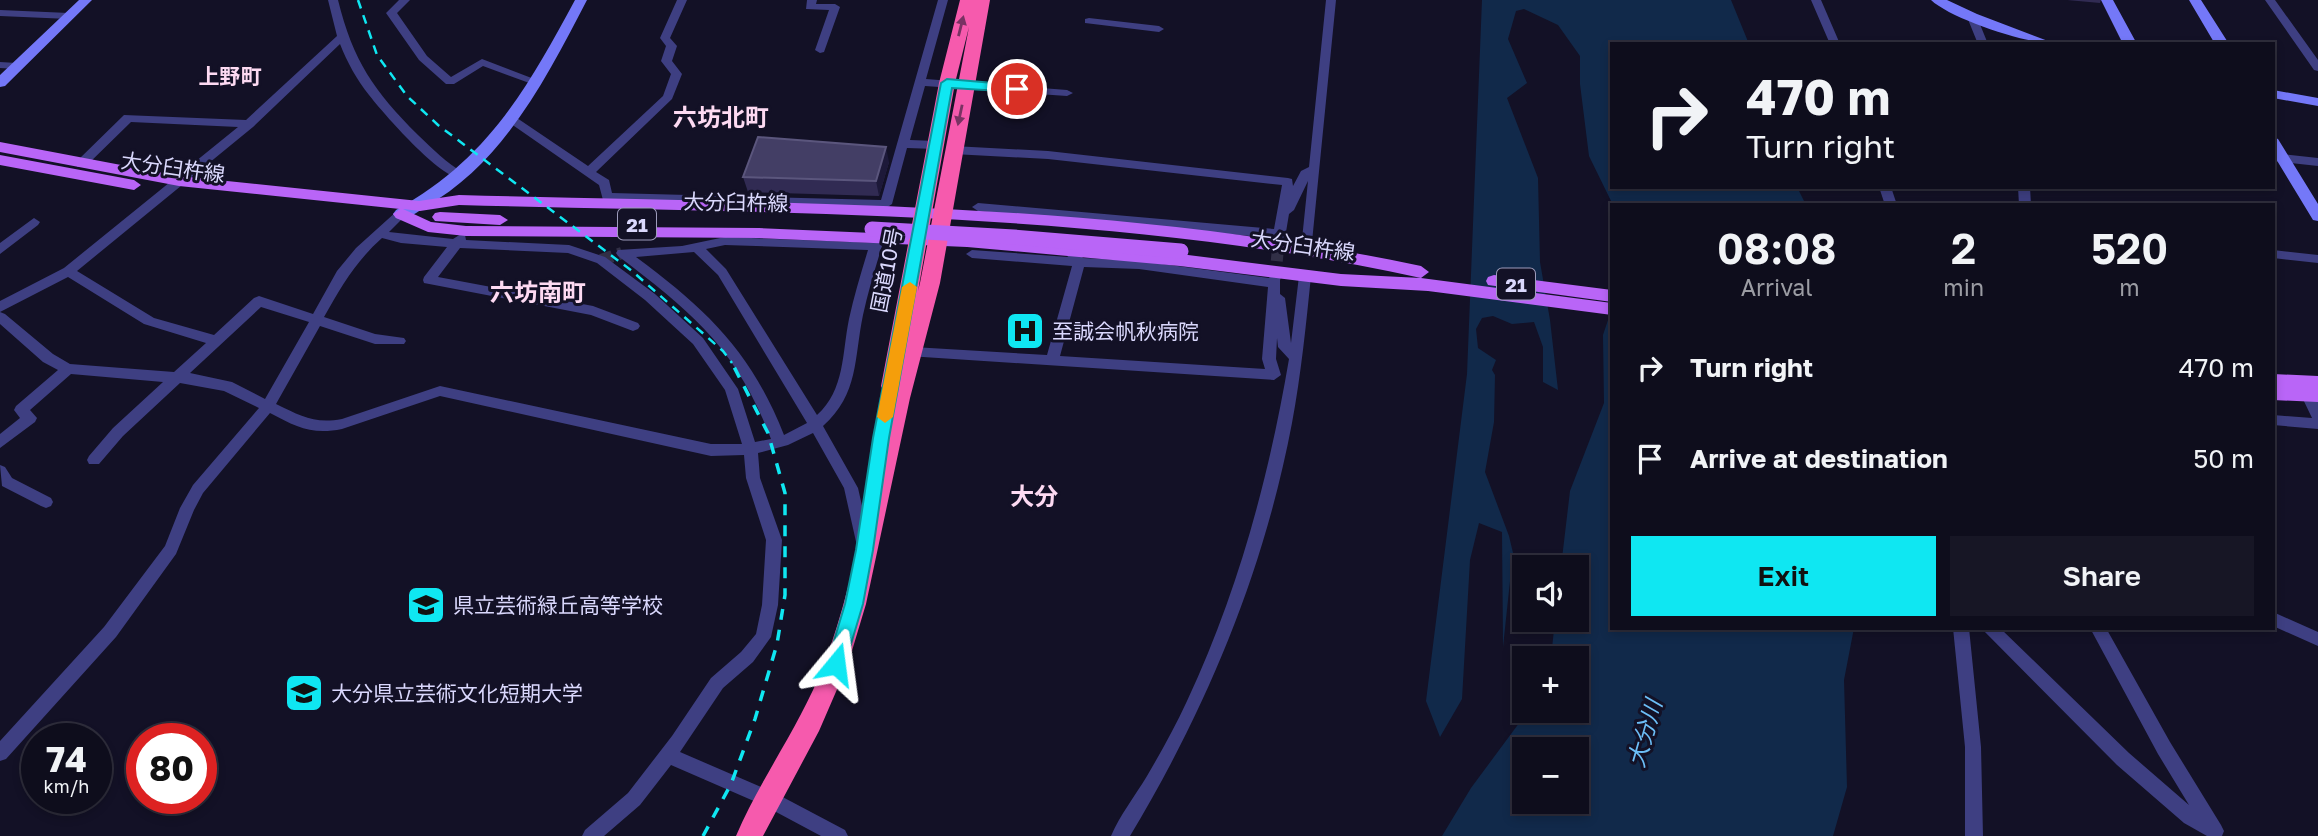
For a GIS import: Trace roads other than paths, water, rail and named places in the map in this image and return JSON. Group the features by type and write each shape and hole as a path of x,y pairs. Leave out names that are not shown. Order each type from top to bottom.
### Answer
{"highway":[{"name":"国道10号","path":"749,836 806,731 836,664 854,604 881,438 928,240 957,84 968,0"},
{"name":"国道10号","path":"957,84 982,0"},
{"name":"国道10号","path":"864,550 900,398 914,352 928,240"}],"main road":[{"name":"大分臼杵線","path":"0,147 174,186 283,205 556,222 873,223"},
{"name":"大分臼杵線","path":"0,160 96,179 420,206 572,214 873,223 1181,247 1312,263"},
{"path":"420,206 459,200 664,202 1062,218 1312,263 1426,278"},
{"path":"401,214 428,227 461,237 759,233 928,240 1074,256 1312,263 1426,278"},
{"name":"21","path":"1426,278 1610,296"},
{"name":"21","path":"1426,278 1610,309"},
{"path":"2275,381 2315,391"},
{"path":"2275,393 2315,391"}],"street":[{"path":"0,83 86,0"},
{"path":"333,0 341,38 354,68 367,88 444,167 460,176"},
{"path":"405,0 391,13 423,58 450,82 482,62 536,82"},
{"path":"0,753 110,632 171,549 187,508 198,489 269,405 315,319 349,263 401,214 446,190 460,176 510,119 536,82 581,0"},
{"path":"589,172 668,97 677,74 666,61 672,46 665,38 682,0"},
{"path":"812,0 810,7 835,7 820,50"},
{"path":"510,119 606,183 607,197 664,202 886,204 943,0"},
{"path":"1120,836 1167,760 1204,682 1248,568 1277,465 1312,263 1315,169 1331,0"},
{"path":"1816,0 1834,42"},
{"path":"1937,0 2044,42"},
{"path":"2107,0 2129,42"},
{"path":"2186,0 2212,42"},
{"path":"2195,0 2221,42"},
{"path":"2270,0 2318,68"},
{"path":"0,13 69,16"},
{"path":"1972,16 1982,42"},
{"path":"1089,21 1159,29"},
{"path":"0,307 68,271 249,124 341,38"},
{"path":"0,65 17,66"},
{"path":"919,82 1067,93"},
{"path":"2275,94 2318,102"},
{"path":"81,164 128,118 249,124"},
{"path":"2275,133 2283,158 2318,216"},
{"path":"902,144 1048,155 1288,182 1280,236 1062,218 978,207"},
{"path":"2283,158 2318,162"},
{"path":"2283,158 2318,200"},
{"path":"1282,216 1290,208 1305,174 1315,169"},
{"path":"0,250 34,222"},
{"path":"379,233 401,239 461,237 569,249 601,260 650,297 698,341 731,389 751,450 753,478 774,540 767,624 763,637 755,649 717,682 668,755 634,799 591,836"},
{"path":"461,237 429,280 593,311 633,326"},
{"path":"0,317 48,358 68,369 179,378 227,386 304,424 325,427 342,424 440,391 711,450 751,450 779,441 815,425 831,410 843,389 856,320 876,246 746,240 622,253 695,309 726,340 753,380 779,441"},
{"path":"696,247 722,272 851,488 864,550"},
{"path":"972,254 1074,256 1274,283"},
{"path":"2275,254 2318,259"},
{"path":"1052,360 1074,256"},
{"path":"68,271 149,321 217,341"},
{"path":"914,352 1274,375 1269,359 1275,279 1285,347 1296,358"},
{"path":"94,460 118,432 259,301 375,339 399,341"},
{"path":"0,442 30,418 21,410 68,369"},
{"path":"2315,391 2318,417"},
{"path":"2275,421 2318,424"},
{"path":"0,471 7,482 46,502"},
{"path":"2275,620 2318,639"},
{"path":"1961,630 1973,747 1975,836"},
{"path":"1991,630 2123,759 2190,817 2216,833"},
{"path":"2099,630 2164,748 2216,833"},
{"path":"668,755 769,799 839,836"}],"water":[{"path":"1482,0 1731,0 1748,42 1610,42 1610,189 1798,189 1805,203 1612,203 1589,156 1580,84 1580,56 1558,25 1524,9 1516,11 1508,39 1527,83 1507,98 1538,178 1540,262 1558,390 1543,382 1543,347 1534,322 1512,324 1493,316 1482,318 1476,329 1478,348 1496,360 1492,370 1495,375 1494,422 1485,472 1513,553 1503,647 1502,532 1479,523 1470,560 1462,699 1440,737 1426,701 1467,374"},
{"name":"大分川","path":"1610,314 1610,630 1854,630 1844,680 1847,787 1833,836 1442,836 1471,788 1519,723 1589,723 1589,646 1552,646 1554,632 1589,632 1589,555 1562,555 1570,491 1604,403 1603,335"}],"tunnel":[{"path":"1275,279 1279,238"},
{"path":"601,260 622,253"}],"railway":[{"path":"358,0 377,55 407,96 438,125 632,271 723,351 732,363"},
{"path":"703,836 731,784 755,719 777,644 785,595 785,493 768,433 731,361"}],"place":[{"name":"至誠会帆秋病院","path":"1025,331"},
{"name":"県立芸術緑丘高等学校","path":"426,605"},
{"name":"大分県立芸術文化短期大学","path":"304,693"}],"district":[{"name":"上野町","path":"230,76"},
{"name":"六坊北町","path":"721,116"},
{"name":"六坊南町","path":"538,291"},
{"name":"大分","path":"1034,495"}]}
